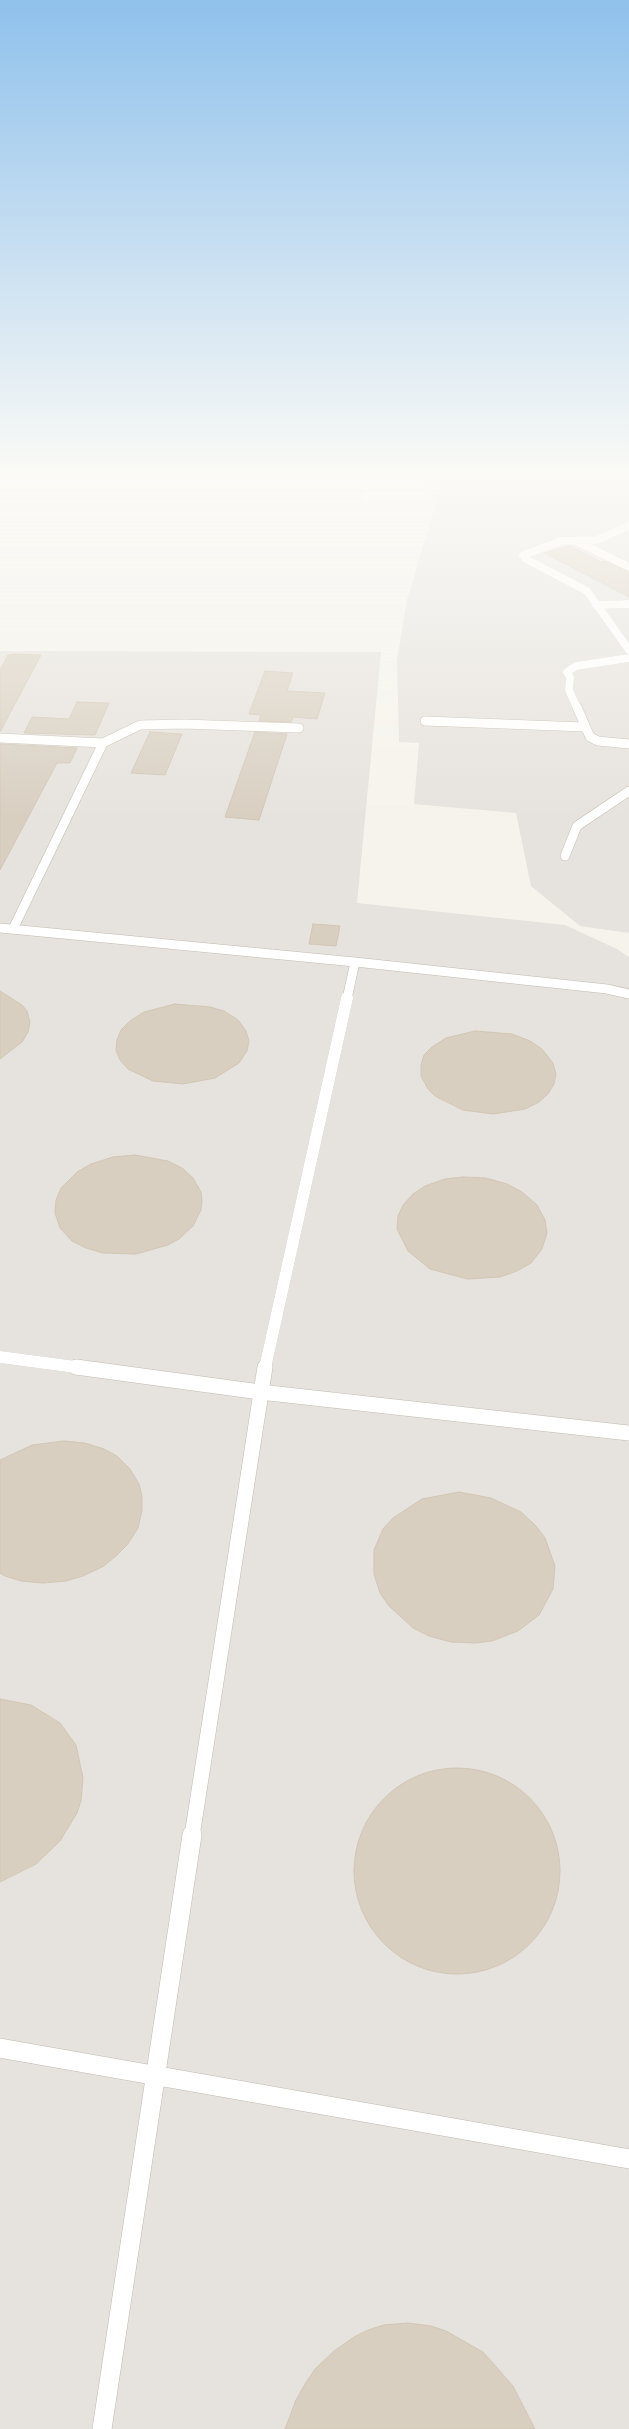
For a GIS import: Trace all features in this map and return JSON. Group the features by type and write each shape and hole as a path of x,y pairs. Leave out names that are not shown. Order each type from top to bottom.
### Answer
{"lane":[{"path":"587,592 629,650"},
{"path":"596,605 629,604"},
{"path":"629,658 576,666 567,672 570,677 569,690 584,727 590,737 598,741 629,744"},
{"path":"425,721 584,727"},
{"path":"0,738 103,743 140,725 183,724 299,728"},
{"path":"13,929 103,743"},
{"path":"565,856 577,826 629,791"},
{"path":"0,928 355,962 607,989 629,994"},
{"path":"102,2429 260,1392 355,962"},
{"path":"0,1357 260,1392 629,1433"},
{"path":"0,2048 155,2077 629,2159"}],"shaded area":[{"path":"409,592 629,592 629,933 580,926 531,886 516,813 414,804 419,743 399,742 397,660"},
{"path":"0,651 381,652 357,903 565,925 617,949 629,957 629,2429 0,2429"}],"building":[{"path":"620,592 629,592 629,597"},
{"path":"8,655 41,655 0,732 0,670"},
{"path":"265,671 293,673 287,691 325,693 317,719 293,717 291,722 259,721 261,715 249,714"},
{"path":"77,702 109,703 95,735 24,733 32,717 69,719"},
{"path":"150,732 182,734 165,775 131,773"},
{"path":"255,732 287,734 259,820 225,817"},
{"path":"0,744 77,748 70,763 57,763 0,870"},
{"path":"313,924 340,926 336,946 309,944"},
{"path":"0,991 22,1005 27,1011 30,1022 28,1032 22,1042 0,1059"},
{"path":"175,1004 210,1007 224,1011 238,1020 246,1031 249,1041 247,1051 239,1063 215,1078 183,1084 153,1081 128,1069 120,1060 116,1050 117,1040 121,1030 130,1021 144,1012"},
{"path":"475,1031 512,1034 530,1041 542,1049 553,1063 556,1074 554,1084 548,1094 539,1102 525,1109 493,1114 463,1110 435,1096 428,1089 421,1076 421,1065 424,1055 432,1047 446,1038"},
{"path":"135,1155 168,1161 182,1168 193,1178 201,1192 202,1201 201,1210 193,1226 179,1239 168,1245 136,1254 103,1253 86,1248 72,1241 60,1228 55,1213 56,1200 61,1188 77,1172 91,1164 113,1157"},
{"path":"463,1177 486,1178 507,1184 522,1192 537,1205 545,1220 547,1233 542,1249 531,1263 517,1271 500,1277 467,1279 430,1269 408,1251 397,1229 398,1216 403,1205 413,1194 425,1186 445,1179"},
{"path":"64,1441 85,1443 104,1449 117,1456 130,1469 139,1484 142,1496 142,1510 138,1528 127,1545 116,1556 104,1566 83,1576 66,1581 43,1583 21,1581 5,1576 0,1573 0,1460 32,1445"},
{"path":"459,1492 491,1498 521,1512 536,1526 545,1538 555,1566 553,1589 539,1615 518,1631 492,1641 475,1643 451,1642 429,1636 413,1628 389,1606 380,1593 374,1574 374,1550 383,1529 393,1518 422,1499"},
{"path":"0,1699 31,1705 60,1723 76,1745 83,1778 81,1801 77,1813 60,1841 36,1864 0,1882"},
{"path":"457,1768 477,1770 496,1776 505,1780 530,1798 548,1823 552,1832 558,1851 560,1871 558,1891 552,1910 548,1919 530,1944 505,1962 496,1966 477,1972 457,1974 437,1972 418,1966 409,1962 384,1944 366,1919 362,1910 356,1891 354,1871 356,1851 362,1832 366,1823 384,1798 409,1780 418,1776 437,1770"},
{"path":"408,2323 431,2326 446,2331 483,2352 513,2386 535,2429 285,2429 296,2400 305,2384 315,2369 334,2351 354,2337 368,2330 384,2325"}]}
